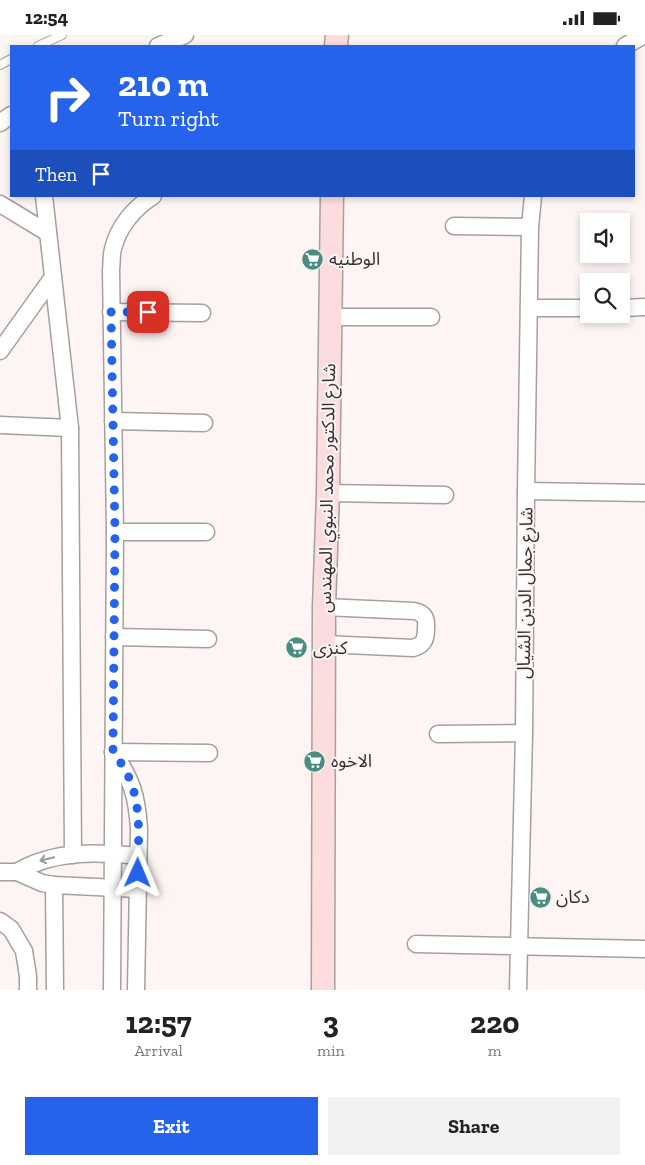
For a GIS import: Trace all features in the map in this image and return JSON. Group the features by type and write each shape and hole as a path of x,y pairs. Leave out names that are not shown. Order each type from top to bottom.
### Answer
{"main road":[{"name":"شارع الدكتور محمد النبوي المهندس","path":"323,990 324,607 328,493 332,197"}],"street":[{"path":"160,45 185,35"},
{"path":"627,45 644,35"},
{"path":"44,197 70,428 74,855"},
{"path":"112,990 115,532 111,269 112,250 119,232 130,215 152,197"},
{"name":"شارع جمال الدين الشيال","path":"518,990 524,733 530,227 533,197"},
{"path":"0,204 48,233"},
{"path":"454,226 530,227"},
{"path":"0,351 53,277"},
{"path":"630,308 645,307"},
{"path":"529,308 580,308"},
{"path":"111,312 202,313"},
{"path":"330,317 431,317"},
{"path":"113,421 204,423"},
{"path":"0,425 70,428"},
{"path":"526,491 645,493"},
{"path":"328,493 445,495"},
{"path":"115,532 206,532"},
{"path":"324,607 414,611 420,612 427,621 426,640 418,647 324,644"},
{"path":"114,637 208,639"},
{"path":"438,734 524,733"},
{"path":"113,752 210,753"},
{"path":"113,752 125,769 133,788 138,808 136,990"},
{"path":"17,872 48,858 113,854 138,856"},
{"path":"0,872 17,872 42,883 54,885 138,889"},
{"path":"54,885 55,990"},
{"path":"0,921 11,929 24,951 28,990"},
{"path":"416,944 645,949"}],"lane":[{"path":"40,45 62,35"}],"place":[{"name":"الوطنيه","path":"313,259"},
{"name":"كنزى","path":"297,648"},
{"name":"الاخوه","path":"315,761"},
{"name":"دكان","path":"540,897"}],"route":[{"path":"138,873 138,808 133,788 125,769 113,752 115,532 111,312 148,312"}]}
